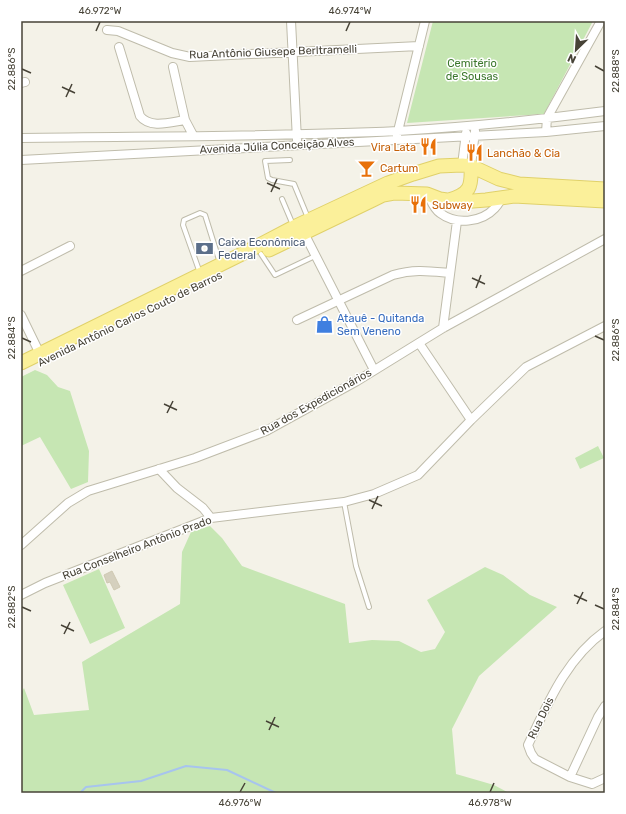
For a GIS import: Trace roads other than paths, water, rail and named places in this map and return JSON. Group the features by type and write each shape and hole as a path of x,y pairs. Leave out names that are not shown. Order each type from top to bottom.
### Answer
{"main road":[{"name":"Avenida Antônio Carlos Couto de Barros","path":"21,372 261,254 299,230 309,220 388,183 429,169 439,166 467,165 499,179 519,184 605,189"},
{"path":"449,200 460,197 471,185 472,178 467,165"},
{"path":"427,194 422,182 429,169"},
{"name":"Avenida Antônio Carlos Couto de Barros","path":"21,363 200,274 383,195 394,193 427,194 449,200 470,202 527,197 605,201"}],"street":[{"path":"291,21 298,146"},
{"path":"396,141 425,21"},
{"path":"546,132 547,118 600,21"},
{"name":"Rua Antônio Giusepe Berltramelli","path":"107,30 118,31 172,54 190,57 419,46"},
{"path":"119,47 140,116 143,120 152,124 185,120"},
{"path":"173,66 185,120 193,135"},
{"name":"Avenida Júlia Conceição Alves","path":"21,138 398,131 476,126 605,112"},
{"path":"466,126 465,136 467,165"},
{"path":"467,165 475,136 476,126"},
{"name":"Avenida Júlia Conceição Alves","path":"21,160 396,141 546,132 605,126"},
{"path":"427,194 434,207 439,212 457,221 470,221 482,217 494,209 502,198"},
{"path":"443,328 457,221"},
{"path":"299,230 316,255 374,370"},
{"name":"Rua dos Expedicionários","path":"21,546 68,503 88,491 195,458 266,431 357,381 443,328 605,239"},
{"path":"21,271 70,246"},
{"path":"297,320 393,275 407,271 425,270 449,273"},
{"path":"21,316 40,354"},
{"name":"Rua Conselheiro Antônio Prado","path":"21,595 45,583 211,518 344,502 374,494 418,475 526,367 605,326"},
{"path":"419,343 472,420"},
{"path":"160,469 177,488 202,508 211,518"},
{"name":"Rua Dois","path":"605,631 592,640 562,676 528,745 535,759 570,777 592,784 605,778"},
{"path":"570,777 598,717 605,706"}],"lane":[{"path":"290,160 265,161 268,178 294,184 309,220"},
{"path":"282,199 299,230"},
{"path":"200,274 183,225 184,220 200,213 205,215 220,265"},
{"path":"261,254 275,275 316,255"},
{"path":"344,502 356,566 369,607"}],"waterway":[{"path":"80,793 86,787 141,781 186,766 227,770 276,793"}],"place":[{"name":"Vira Lata","path":"429,147"},
{"name":"Lanchão & Cia","path":"474,153"},
{"name":"Cartum","path":"367,168"},
{"name":"Subway","path":"419,205"},
{"name":"Caixa Econômica Federal","path":"205,248"},
{"name":"Atauê - Quitanda Sem Veneno","path":"324,324"}],"park label":[{"name":"Cemitério de Sousas","path":"472,69"}]}
